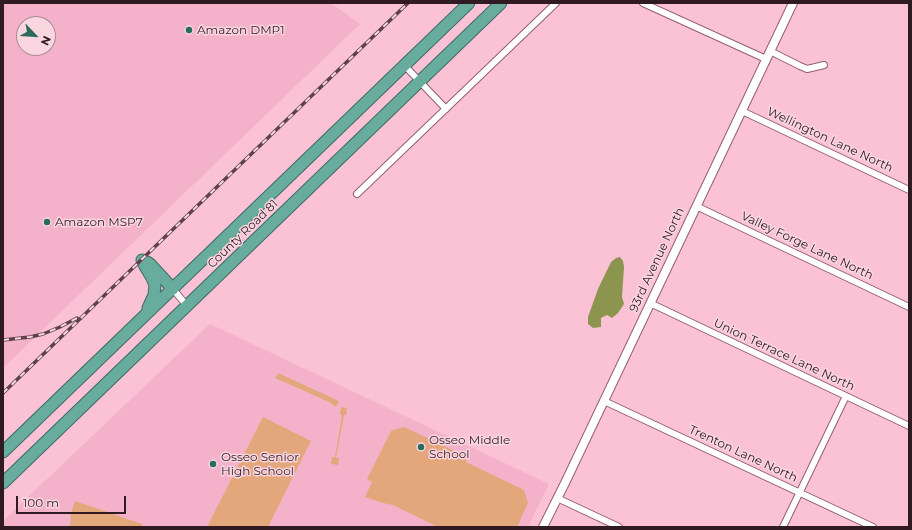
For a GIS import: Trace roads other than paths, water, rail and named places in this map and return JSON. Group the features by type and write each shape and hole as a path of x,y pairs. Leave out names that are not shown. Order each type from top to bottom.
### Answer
{"highway":[{"name":"County Road 81","path":"3,452 469,3"},
{"name":"County Road 81","path":"3,484 501,3"},
{"path":"142,317 152,302 155,285 142,260 150,264 173,289"}],"street":[{"path":"357,194 556,3"},
{"path":"644,3 766,59"},
{"name":"93rd Avenue North","path":"543,527 793,3"},
{"path":"770,51 807,69 824,65"},
{"path":"404,65 446,109"},
{"name":"Wellington Lane North","path":"742,111 909,190"},
{"name":"Valley Forge Lane North","path":"696,206 909,307"},
{"path":"173,289 187,306"},
{"name":"Union Terrace Lane North","path":"650,303 909,426"},
{"path":"783,527 846,396"},
{"name":"Trenton Lane North","path":"604,401 873,527"},
{"path":"557,498 619,527"}],"railway":[{"path":"3,393 408,3"},
{"path":"3,340 43,334 77,318"}],"place":[{"name":"Amazon DMP1","path":"189,30"},
{"name":"Amazon MSP7","path":"47,222"},
{"name":"Osseo Middle School","path":"421,447"},
{"name":"Osseo Senior High School","path":"213,464"}]}
